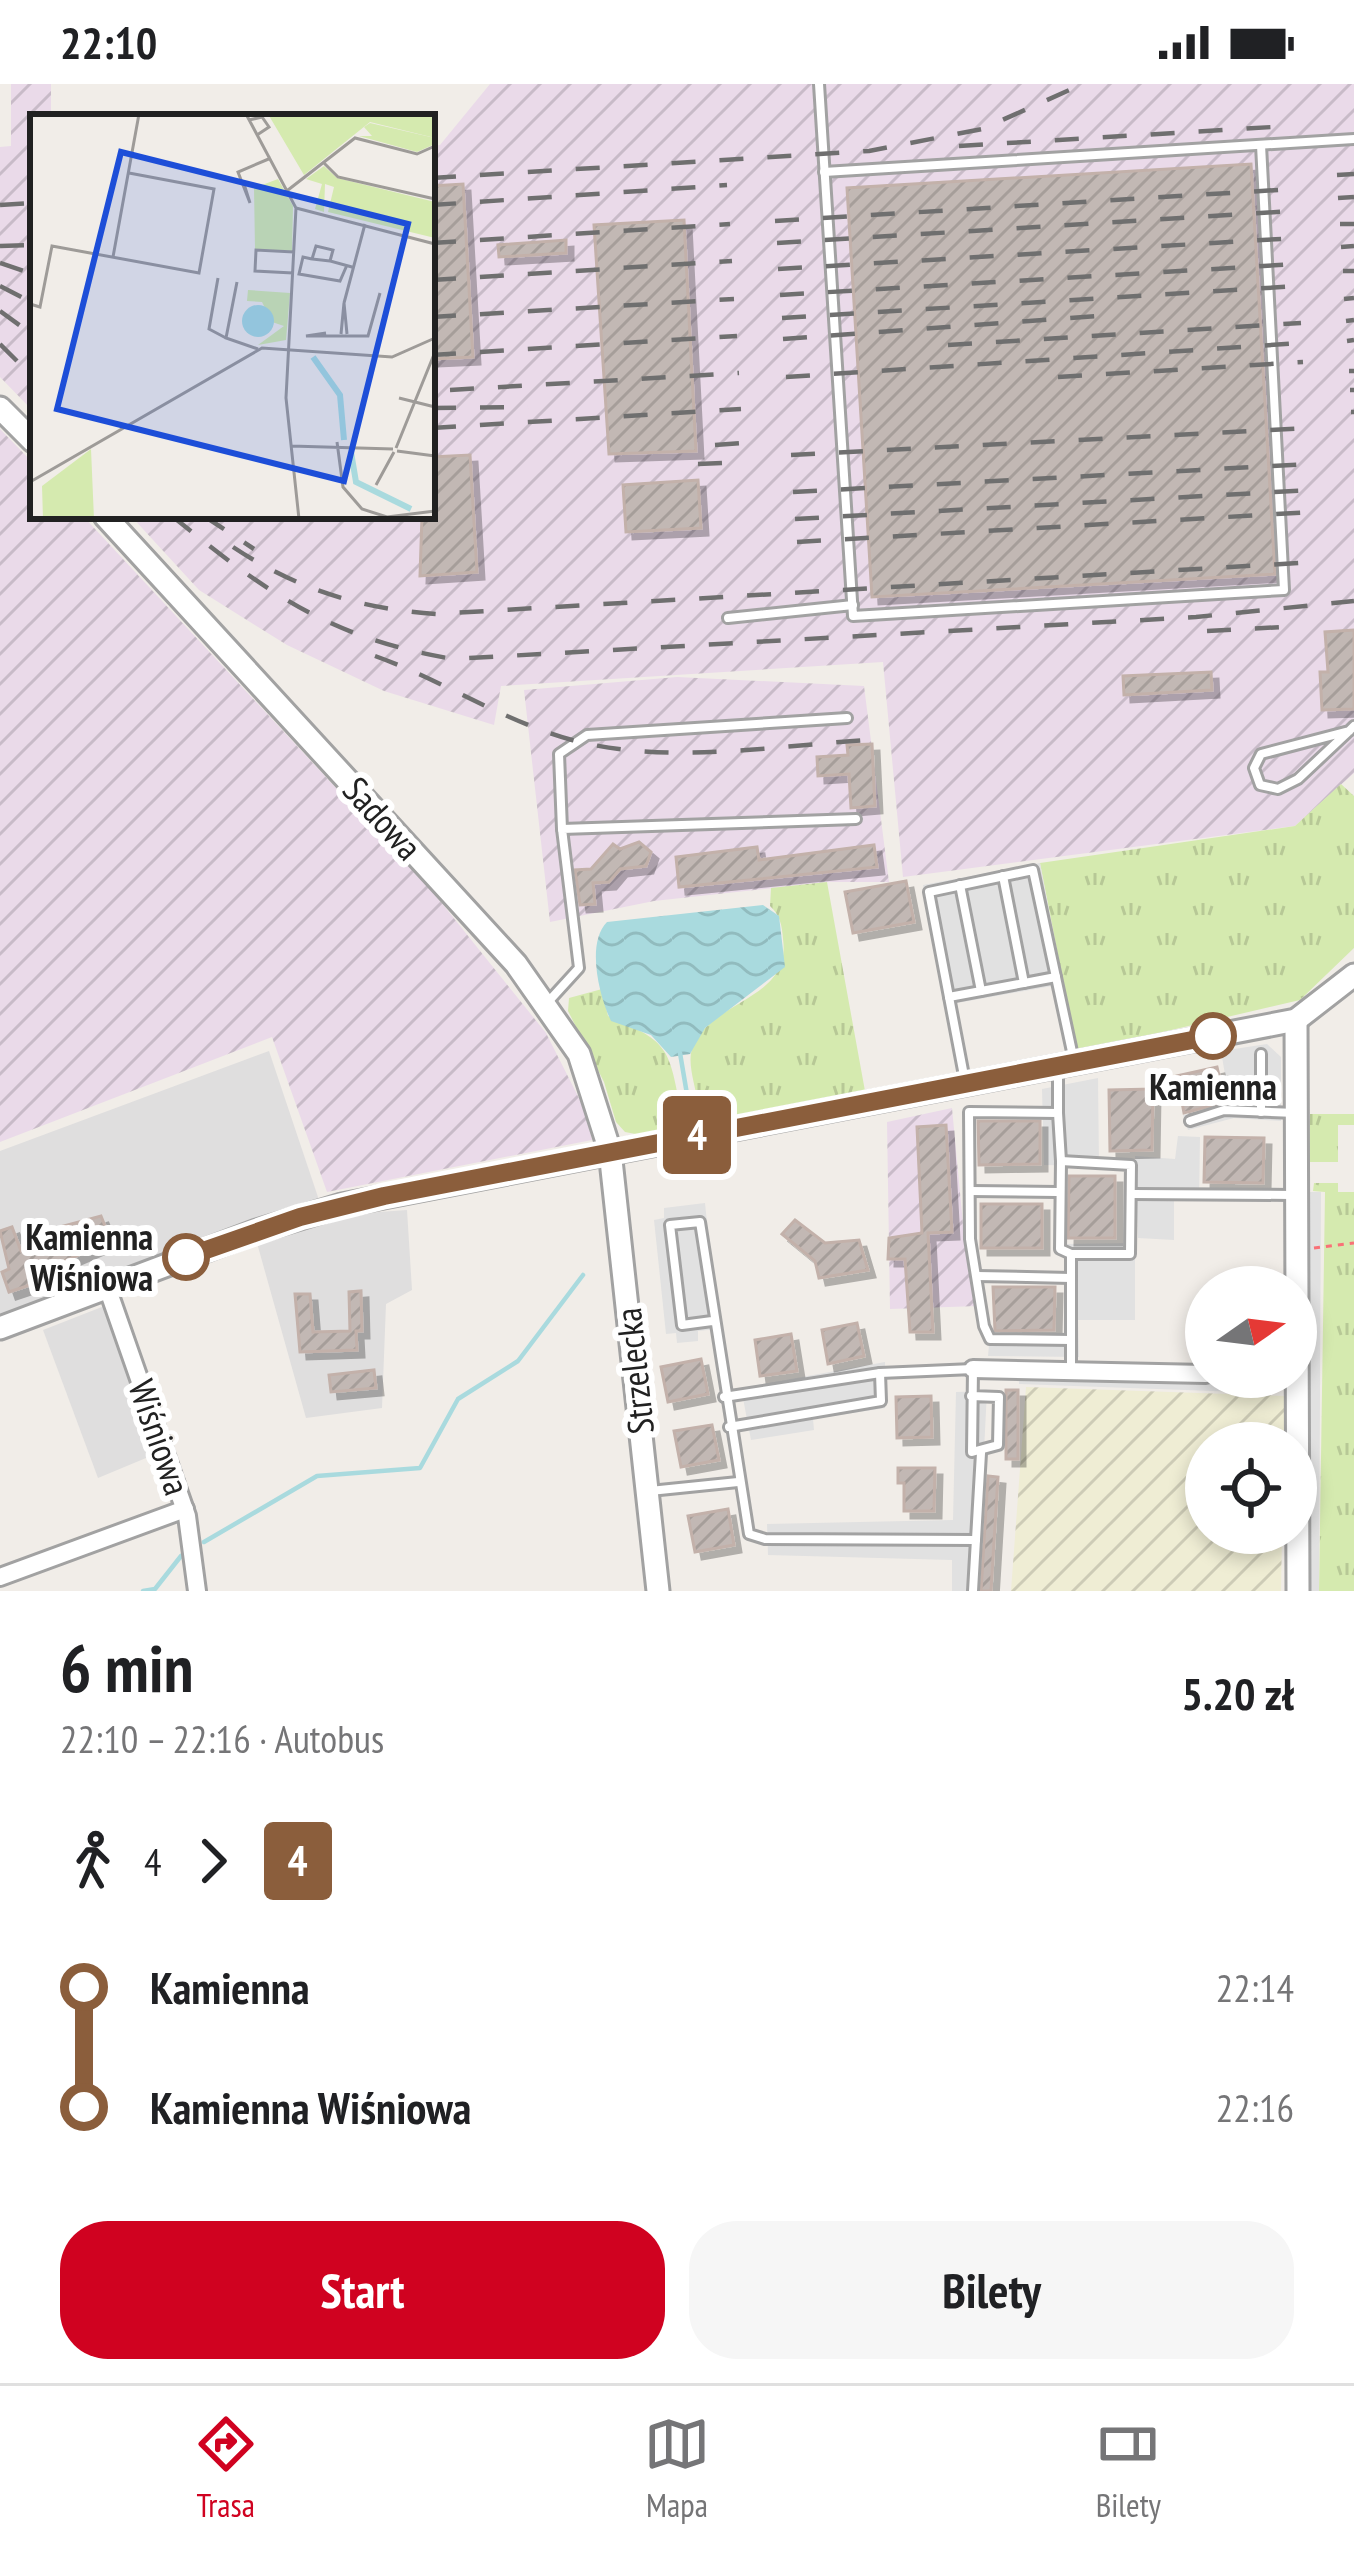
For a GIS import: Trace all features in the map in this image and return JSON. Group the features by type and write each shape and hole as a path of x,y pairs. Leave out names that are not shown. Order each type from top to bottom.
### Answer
{"street":[{"path":"0,408 30,438"},
{"name":"Sadowa","path":"108,519 547,1004 594,1088 610,1151"},
{"path":"0,1328 342,1205 1296,1020 1354,975"},
{"path":"1296,1020 1300,1266"},
{"name":"Strzelecka","path":"610,1151 658,1591"},
{"name":"Wiśniowa","path":"107,1287 185,1509 197,1591"},
{"path":"973,1369 1185,1373"},
{"path":"1298,1591 1299,1398"},
{"path":"0,1576 185,1509"}],"lane":[{"path":"819,84 853,616 1284,590 1261,145"},
{"path":"824,172 1354,139"},
{"path":"728,618 853,605"},
{"path":"547,1004 579,968 562,830 560,754 587,735 848,718"},
{"path":"1352,729 1298,779 1278,789 1260,784 1254,768 1261,754 1352,729"},
{"path":"562,830 856,819"},
{"path":"965,1083 928,892 1033,870 1056,977 1066,1064 1058,1113 1060,1249 1071,1254 1130,1254 1131,1165 1061,1161"},
{"path":"1003,876 1024,983"},
{"path":"960,885 981,991"},
{"path":"949,998 1056,977"},
{"path":"1261,1054 1261,1112"},
{"path":"1190,1121 1224,1110 1298,1113"},
{"path":"1058,1113 969,1112 970,1191 976,1276 990,1339 1071,1340"},
{"path":"970,1191 1059,1192"},
{"path":"1132,1194 1299,1195"},
{"path":"712,1322 682,1324 670,1225 700,1222 712,1322 749,1534 756,1539 976,1540"},
{"path":"1071,1254 1071,1368"},
{"path":"976,1276 1071,1277"},
{"path":"724,1397 880,1373 973,1369 971,1396 972,1452 981,1453 998,1444 999,1396 971,1396"},
{"path":"729,1427 880,1401 880,1373"},
{"path":"973,1591 981,1453"},
{"path":"647,1491 738,1482"}],"path":[{"path":"1300,1248 1354,1243"}],"shaded area":[{"path":"11,84 51,84 51,114 30,114 30,408 0,377 0,147 11,146"},
{"path":"490,84 1354,84 1354,773 1295,826 903,877 883,662 501,686 494,725 384,691 287,645 199,590 134,519 435,519 435,146"},
{"path":"0,429 30,460 30,519 86,519 432,891 546,1033 585,1110 592,1140 327,1192 272,1037 0,1142"},
{"path":"677,677 864,686 889,882 827,882 654,901 550,922 524,690"},
{"path":"1040,863 1063,984 946,1005 923,885"},
{"path":"1267,1044 1281,1057 1281,1121 1234,1118 1188,1130 1183,1115 1230,1104 1221,1051"},
{"path":"269,1051 319,1200 0,1318 0,1151"},
{"path":"1098,1078 1099,1166 1044,1165 1042,1089"},
{"path":"952,1108 964,1235 978,1306 890,1309 887,1122"},
{"path":"1178,1136 1200,1137 1199,1200 1174,1200 1174,1240 1138,1238 1135,1156 1175,1159"},
{"path":"1305,1192 1321,1192 1319,1591 1304,1591 1304,1554 1317,1554 1317,1422 1304,1422 1304,1398 1317,1398 1317,1266 1305,1266"},
{"path":"705,1203 718,1329 698,1331 698,1341 677,1343 676,1333 666,1334 654,1220 664,1218 664,1208"},
{"path":"407,1210 412,1290 386,1304 382,1408 306,1418 257,1243 337,1215"},
{"path":"1135,1243 1135,1320 1078,1320 1079,1357 988,1356 989,1345 1065,1344 1065,1244"},
{"path":"107,1305 158,1453 98,1478 43,1330"},
{"path":"885,1362 885,1408 813,1419 814,1430 751,1440 741,1388"},
{"path":"1019,1374 1185,1379 1185,1390 1019,1384"},
{"path":"1026,1387 1185,1393 1185,1398 1285,1398 1284,1422 1185,1422 1185,1554 1282,1554 1281,1591 1011,1591"},
{"path":"987,1391 977,1591 952,1591 952,1560 768,1555 767,1524 953,1520 956,1392"}],"green space":[{"path":"1341,784 1354,796 1354,948 1300,1000 1077,1052 1040,863 1295,826"},
{"path":"827,882 865,1091 641,1135 625,1132 616,1122 604,1082 568,1011 569,998 602,989 608,1016 662,1048 680,1107 698,1104 691,1055 701,1032 763,988 782,959 782,929 770,906 771,888"},
{"path":"1310,1114 1354,1114 1354,1125 1338,1125 1338,1162 1309,1162"},
{"path":"1314,1183 1338,1183 1338,1192 1354,1192 1354,1591 1319,1591 1325,1192 1313,1191"}],"water":[{"path":"763,905 779,916 785,967 705,1028 690,1054 671,1057 651,1035 611,1021 596,956 607,922"}],"building":[{"path":"1251,164 1275,574 872,597 847,188"},
{"path":"463,184 473,357 435,359 435,186"},
{"path":"684,220 696,451 609,454 594,225"},
{"path":"566,240 566,253 499,257 498,245"},
{"path":"470,455 477,572 420,576 422,519 435,519 435,457"},
{"path":"698,480 701,528 626,532 623,485"},
{"path":"1354,630 1354,709 1322,710 1320,672 1328,672 1325,632"},
{"path":"1211,672 1212,690 1124,695 1123,676"},
{"path":"872,744 875,806 851,808 849,774 818,776 817,757 848,755 847,745"},
{"path":"639,842 651,852 646,866 620,869 609,882 593,883 595,904 580,905 575,870 591,869 613,844 620,849"},
{"path":"874,845 877,867 679,887 676,857 757,847 759,860"},
{"path":"906,881 914,922 853,933 845,892"},
{"path":"1217,1067 1225,1102 1184,1113 1177,1076"},
{"path":"1153,1089 1152,1150 1110,1151 1109,1090"},
{"path":"978,1121 1040,1121 1040,1164 979,1165"},
{"path":"946,1125 952,1232 928,1233 933,1332 910,1332 905,1259 888,1259 889,1238 922,1233 917,1127"},
{"path":"1205,1137 1264,1138 1263,1183 1204,1182"},
{"path":"1069,1176 1115,1176 1115,1238 1068,1238"},
{"path":"981,1204 1042,1204 1042,1248 981,1248"},
{"path":"101,1216 111,1241 30,1276 33,1284 9,1292 2,1272 9,1269 0,1231 12,1227 21,1251 49,1240 45,1231"},
{"path":"795,1220 825,1243 859,1240 868,1270 819,1278 815,1261 782,1234"},
{"path":"993,1287 1055,1287 1054,1330 995,1331"},
{"path":"361,1291 362,1331 356,1331 357,1350 300,1352 295,1294 310,1294 313,1332 350,1331 349,1292"},
{"path":"857,1323 864,1356 828,1364 822,1330"},
{"path":"791,1334 797,1371 760,1376 755,1340"},
{"path":"701,1359 708,1394 668,1402 661,1367"},
{"path":"374,1370 376,1388 331,1392 329,1375"},
{"path":"1006,1390 1018,1390 1018,1459 1006,1459"},
{"path":"931,1396 932,1437 897,1438 896,1397"},
{"path":"712,1425 719,1460 681,1467 674,1431"},
{"path":"898,1468 935,1468 934,1511 904,1511 904,1483 898,1483"},
{"path":"988,1476 998,1477 991,1591 981,1591"},
{"path":"728,1509 734,1545 695,1552 688,1516"}],"waterway":[{"path":"680,1053 689,1106"},
{"path":"204,1542 317,1476 420,1468 458,1399 518,1361 583,1275"},
{"path":"143,1591 155,1589 181,1556"}],"railway":[{"path":"435,178 869,151 982,129 1083,84"},
{"path":"959,146 1289,126"},
{"path":"1337,175 1354,174"},
{"path":"435,205 727,185"},
{"path":"775,221 1293,189"},
{"path":"1338,198 1354,197"},
{"path":"0,205 30,203"},
{"path":"777,243 1294,211"},
{"path":"435,243 730,224"},
{"path":"1340,224 1354,224"},
{"path":"778,269 1296,238"},
{"path":"0,246 30,245"},
{"path":"1341,247 1354,246"},
{"path":"435,280 732,261"},
{"path":"0,263 30,273"},
{"path":"780,295 1297,264"},
{"path":"1343,271 1354,271"},
{"path":"0,286 30,301"},
{"path":"782,318 1299,286"},
{"path":"1344,299 1354,298"},
{"path":"435,317 734,299"},
{"path":"0,311 30,333"},
{"path":"783,339 1096,316"},
{"path":"1346,321 1354,320"},
{"path":"948,345 1301,323"},
{"path":"435,355 737,336"},
{"path":"1347,341 1354,340"},
{"path":"786,377 1302,343"},
{"path":"0,344 30,374"},
{"path":"1058,377 1303,362"},
{"path":"1349,371 1354,371"},
{"path":"450,390 739,373"},
{"path":"435,408 528,407"},
{"path":"435,428 741,409"},
{"path":"791,455 1307,428"},
{"path":"715,445 743,443"},
{"path":"698,464 745,462"},
{"path":"793,492 1309,464"},
{"path":"795,519 1311,490"},
{"path":"797,542 1312,512"},
{"path":"176,519 270,590 335,625 370,639 453,659 1196,617 1354,601"},
{"path":"209,519 254,549"},
{"path":"233,547 330,594 436,614 1315,562"},
{"path":"1207,631 1282,627"},
{"path":"375,656 522,722 608,747 682,753 868,740"}],"bus line":[{"name":"4","path":"186,1257 342,1205 1213,1036"}],"place":[{"name":"Kamienna","path":"1213,1036"},
{"name":"Kamienna Wiśniowa","path":"186,1257"}]}
